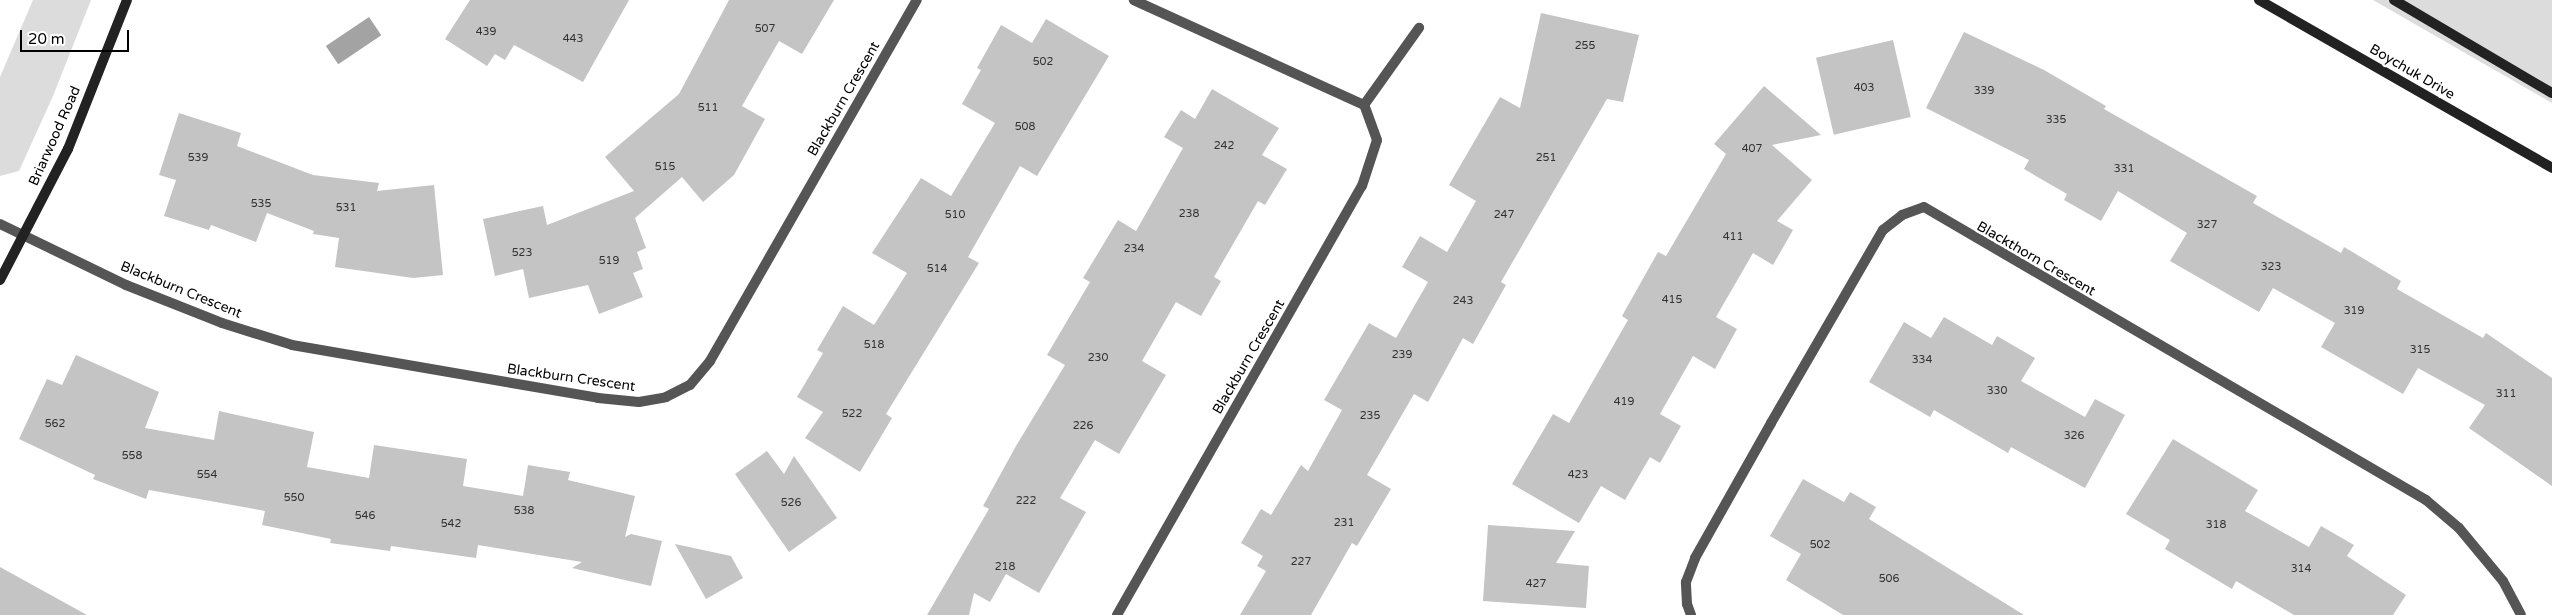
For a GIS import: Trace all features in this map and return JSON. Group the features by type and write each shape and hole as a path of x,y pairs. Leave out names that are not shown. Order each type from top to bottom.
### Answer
{"main road":[{"name":"Briarwood Road","path":"0,280 68,149 127,0"},
{"name":"Boychuk Drive","path":"2259,0 2552,168"},
{"path":"2394,0 2552,93"}],"street":[{"name":"Blackburn Crescent","path":"0,224 126,285 222,323 292,345 598,398 639,402 666,397 690,385 710,361 917,0"},
{"path":"1134,0 1364,105 1418,28"},
{"name":"Blackburn Crescent","path":"1117,615 1362,186 1377,140 1364,105"},
{"name":"Blackthorn Crescent","path":"1691,615 1687,604 1686,582 1695,558 1771,423 1883,230 1902,215 1924,207 2426,500 2471,543 2503,581 2521,615"}],"shaded area":[{"path":"33,0 91,0 53,96 19,171 0,176 0,77"},
{"path":"2373,0 2552,0 2552,103"},
{"path":"369,17 381,35 338,64 326,46"}],"building":[{"path":"470,0 629,0 583,82 514,45 505,60 495,54 487,66 445,39"},
{"path":"729,0 834,0 802,54 779,41 742,106 765,119 734,175 703,202 682,177 635,218 646,248 637,252 643,269 633,273 643,297 599,314 588,285 529,298 523,269 495,276 483,219 543,206 547,225 634,191 605,157 679,94"},
{"path":"1541,13 1639,35 1623,102 1607,99 1501,282 1506,285 1473,344 1463,338 1428,402 1414,394 1367,475 1391,489 1357,546 1352,543 1311,615 1240,615 1266,571 1257,566 1263,556 1241,543 1261,509 1271,515 1301,465 1308,471 1342,410 1324,400 1369,323 1396,338 1428,282 1402,267 1420,236 1447,252 1476,201 1449,185 1500,97 1520,108"},
{"path":"1046,19 1109,56 1037,176 1020,166 968,257 979,263 886,414 892,418 860,472 805,438 823,412 797,397 823,353 817,350 843,306 874,325 907,273 872,253 921,178 951,196 995,123 962,104 981,70 977,68 1001,25 1032,43"},
{"path":"1964,32 2044,70 2106,106 2104,109 2257,196 2253,203 2341,253 2344,247 2401,281 2397,289 2483,338 2486,333 2552,378 2552,486 2469,428 2485,405 2418,368 2403,394 2321,347 2335,323 2273,288 2259,312 2170,261 2187,233 2118,191 2101,221 2064,200 2067,194 2024,169 2029,160 1926,108"},
{"path":"1893,40 1911,117 1834,135 1816,58"},
{"path":"1764,86 1821,135 1772,145 1812,180 1777,221 1793,230 1773,265 1753,253 1716,317 1737,329 1715,369 1693,356 1660,414 1681,426 1660,463 1650,457 1625,500 1601,486 1579,523 1512,484 1553,414 1569,423 1628,320 1622,316 1658,252 1666,256 1726,154 1714,144"},
{"path":"1212,89 1279,128 1262,155 1287,169 1265,205 1258,201 1214,277 1221,281 1201,316 1176,302 1142,361 1166,375 1119,454 1095,440 1060,498 1086,512 1039,593 1006,574 990,602 974,593 969,615 927,615 989,509 983,506 1016,446 1065,365 1047,355 1090,282 1083,278 1118,220 1136,231 1183,148 1164,137 1181,110 1195,119"},
{"path":"179,113 241,133 237,146 313,175 379,183 377,191 434,185 443,275 413,278 335,267 339,238 313,234 314,231 267,213 256,242 211,225 209,230 164,216 176,180 159,175"},
{"path":"1944,317 1992,345 1997,336 2035,358 2021,381 2085,417 2095,399 2125,415 2085,488 2011,447 2008,453 1934,410 1930,417 1869,382 1904,322 1931,338"},
{"path":"76,355 159,392 145,428 214,440 219,411 314,432 307,467 369,478 374,445 467,459 463,486 523,496 528,465 570,472 568,480 635,496 625,537 631,534 662,541 651,586 572,568 582,562 478,545 476,558 391,546 390,551 330,543 331,539 262,525 265,511 149,490 146,499 93,479 95,475 19,439 47,379 62,385"},
{"path":"2173,439 2258,490 2245,511 2309,547 2321,526 2354,545 2347,556 2406,595 2393,615 2294,615 2236,581 2232,589 2165,549 2170,540 2126,514"},
{"path":"767,451 784,474 794,456 837,518 789,552 735,474"},
{"path":"1803,479 1844,502 1850,492 1876,507 1869,519 2024,615 1843,615 1786,580 1801,554 1770,536"},
{"path":"1488,525 1575,531 1556,563 1589,566 1586,608 1483,601"},
{"path":"675,544 731,556 743,578 706,599"},
{"path":"0,567 87,615 0,615"}]}
